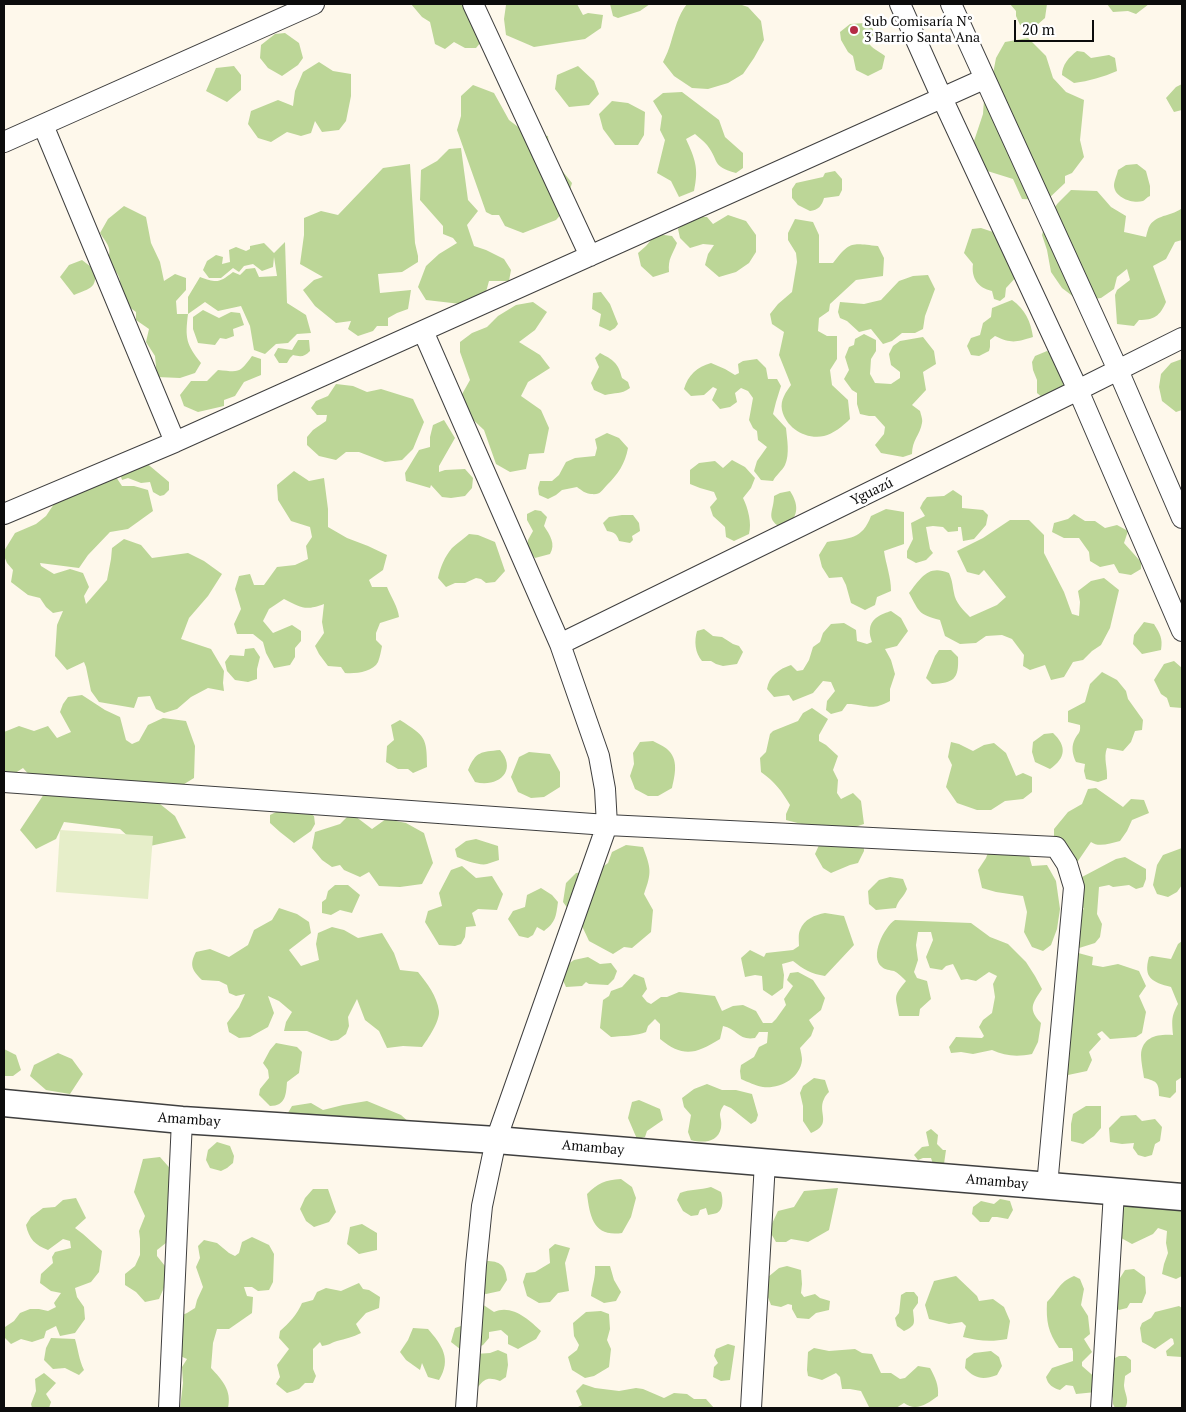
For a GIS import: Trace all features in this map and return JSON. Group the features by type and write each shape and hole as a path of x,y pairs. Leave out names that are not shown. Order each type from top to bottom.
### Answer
{"street":[{"path":"4,142 314,4"},
{"path":"473,4 590,256"},
{"path":"900,4 1078,390 1182,631"},
{"path":"951,4 1118,370 1182,518"},
{"path":"4,514 175,442 984,79"},
{"path":"43,124 175,442"},
{"path":"423,331 560,644 599,756 605,788 607,825 496,1140 482,1206 466,1408"},
{"name":"Yguazú","path":"560,644 1182,338"},
{"path":"4,782 607,825 1056,847 1067,864 1074,887 1048,1186"},
{"name":"Amambay","path":"4,1103 182,1120 496,1140 1182,1198"},
{"path":"169,1408 182,1120"},
{"path":"752,1408 765,1162"},
{"path":"1101,1408 1114,1192"}],"green space":[{"path":"411,4 483,4 492,29 476,48 465,48 454,42 445,49 435,44 430,22 422,17"},
{"path":"504,4 577,4 583,15 588,13 603,15 601,28 585,39 534,47 506,35 504,19 506,5"},
{"path":"610,4 650,4 640,11 618,18 613,16"},
{"path":"687,4 739,4 748,7 761,21 764,40 743,74 728,83 708,89 692,88 674,76 663,62 679,17"},
{"path":"1010,4 1047,4 1045,18 1037,25 1020,25 1016,11"},
{"path":"1107,4 1149,4 1136,14 1128,11 1113,12"},
{"path":"865,23 873,29 873,36 868,42 885,56 882,69 868,76 856,70 853,56 848,52 841,40 840,32 850,24"},
{"path":"285,33 299,43 303,58 298,65 282,76 268,68 260,58 261,45 275,34"},
{"path":"1028,38 1046,56 1053,78 1066,92 1084,100 1080,140 1084,157 1072,173 1065,176 1065,183 1047,200 1022,199 1013,179 981,169 978,150 974,141 983,114 984,100 992,79 996,58 1005,42"},
{"path":"1077,51 1084,52 1091,58 1109,55 1115,58 1117,71 1074,83 1062,75 1062,71 1066,62"},
{"path":"319,62 333,71 351,74 351,96 346,121 339,130 322,132 315,121 311,133 301,136 287,132 271,142 258,138 248,124 251,111 278,100 293,106 295,91 303,72"},
{"path":"234,66 241,75 241,90 227,102 206,91 216,68"},
{"path":"578,66 594,81 599,94 589,105 569,107 555,89 557,75"},
{"path":"1182,84 1182,110 1174,112 1166,98 1176,87"},
{"path":"473,85 494,93 509,120 526,133 548,136 550,156 572,183 563,212 556,220 523,233 505,226 499,215 492,215 486,212 457,130 461,116 461,96"},
{"path":"682,92 719,120 725,137 743,153 743,168 736,173 719,166 707,145 695,134 686,139 695,164 694,191 679,197 671,181 657,173 665,140 660,130 662,116 653,101 663,93"},
{"path":"612,101 628,103 645,112 644,135 638,145 615,145 603,129 599,114"},
{"path":"461,148 468,200 478,211 467,225 474,246 504,259 511,270 509,281 489,281 486,292 461,304 426,300 418,287 426,266 439,254 457,243 453,238 443,234 443,226 420,200 421,170 437,161 449,149"},
{"path":"410,164 418,262 402,272 378,274 380,293 411,290 408,309 388,318 388,326 377,326 373,331 358,336 348,329 351,321 336,323 315,306 303,290 314,280 323,277 300,264 304,218 321,211 338,215 383,168"},
{"path":"1137,164 1146,171 1150,186 1150,196 1143,201 1134,202 1118,194 1115,190 1114,182 1118,170 1126,165"},
{"path":"835,171 842,179 842,190 839,196 824,198 819,207 810,211 798,205 792,198 792,189 796,183 823,177 825,173"},
{"path":"1071,190 1097,191 1111,207 1126,216 1124,232 1146,237 1149,226 1153,221 1182,208 1182,240 1175,242 1166,259 1153,266 1166,302 1156,316 1139,320 1134,326 1117,324 1115,295 1117,290 1130,280 1127,269 1117,277 1114,289 1101,298 1079,301 1062,288 1051,272 1042,235 1047,217"},
{"path":"124,206 146,217 151,243 160,262 164,281 175,274 186,278 186,290 176,301 177,314 188,314 188,340 192,351 201,363 195,373 180,378 157,377 155,356 146,342 149,329 136,320 136,312 127,305 124,299 117,274 107,264 109,247 100,233 108,219"},
{"path":"728,215 746,221 756,235 756,252 749,263 736,272 719,277 705,265 708,254 714,245 703,244 690,248 680,238 678,229 695,218 707,217 713,224"},
{"path":"795,219 813,222 819,235 819,263 833,263 843,251 856,244 878,246 884,258 883,276 856,280 830,304 829,311 819,318 818,331 827,336 837,336 837,359 830,370 832,385 848,400 850,419 831,433 817,437 798,431 792,427 784,416 782,410 783,400 785,393 791,385 779,355 784,332 772,324 770,314 792,292 797,262 796,253 788,240 788,233"},
{"path":"981,228 999,234 1018,275 1006,288 1005,297 1000,301 994,299 992,291 987,290 976,282 973,274 973,264 964,253 972,229"},
{"path":"656,234 672,236 677,243 670,260 669,272 653,277 641,266 638,253"},
{"path":"285,242 287,303 306,315 311,333 297,334 288,343 276,344 265,354 254,350 250,326 241,306 218,311 205,302 188,314 188,297 200,277 218,281 233,272 240,275 246,269 255,268 259,277 277,276 274,257 273,267 262,271 253,264 244,266 239,272 233,268 221,278 209,278 203,270 207,261 216,255 223,257 222,264 230,262 229,250 236,247 246,251 250,249 250,246 264,243 274,253"},
{"path":"82,260 95,270 95,281 88,289 74,295 60,277 69,265"},
{"path":"928,275 935,289 925,316 923,329 915,333 902,333 892,341 883,344 871,329 859,332 847,321 840,318 838,312 840,302 864,304 881,300 899,281 913,276"},
{"path":"601,292 610,304 618,324 610,331 599,326 601,314 592,309 593,293"},
{"path":"1012,300 1027,316 1033,337 1014,341 995,336 990,340 989,351 979,356 971,355 967,346 971,338 980,335 983,323 991,317 992,308"},
{"path":"533,302 547,312 535,330 519,342 540,355 550,368 528,382 521,396 541,410 549,428 544,453 529,454 526,469 510,472 496,464 484,430 468,415 461,396 470,380 460,352 460,342 472,333 487,327 498,316 516,305"},
{"path":"203,310 219,318 231,312 240,313 244,325 233,329 234,336 226,339 220,338 215,345 198,343 193,329 193,317"},
{"path":"864,334 876,340 876,351 871,359 870,374 875,383 891,384 900,378 900,372 891,365 889,354 893,346 900,341 923,337 934,351 936,364 923,372 926,390 912,405 920,411 922,420 913,445 912,454 903,457 881,453 875,445 884,434 885,427 875,416 860,414 857,404 857,393 852,390 844,379 849,370 845,357 849,347 854,345 855,339"},
{"path":"298,340 309,340 310,351 302,356 293,355 287,363 279,363 274,355 278,348 292,350"},
{"path":"1047,351 1059,356 1068,386 1043,398 1037,393 1037,380 1032,362 1035,356"},
{"path":"600,353 614,362 619,368 622,378 628,382 630,388 605,395 594,390 591,383 599,367 595,358"},
{"path":"252,356 261,359 261,375 244,382 235,396 224,400 224,406 198,412 184,406 180,395 191,381 207,381 218,370 238,371"},
{"path":"757,359 766,368 768,379 777,379 781,386 773,414 786,428 788,446 785,465 773,481 761,480 754,471 757,461 767,447 758,440 757,431 749,420 753,398 748,391 741,388 735,393 737,402 730,407 720,409 712,400 717,389 713,387 704,395 691,396 684,389 697,369 706,365 711,363 735,375 739,373 738,364 743,361"},
{"path":"1182,359 1182,410 1176,412 1162,401 1159,387 1161,374 1171,363"},
{"path":"336,384 353,386 367,392 381,389 413,399 424,422 413,449 402,460 385,462 359,452 346,452 336,460 319,456 307,445 307,437 326,421 327,415 317,415 311,408 316,401 328,396"},
{"path":"444,420 455,438 439,466 439,472 465,469 473,478 472,488 465,496 442,497 431,485 430,488 406,481 405,473 419,450 430,447 433,425"},
{"path":"607,433 619,438 628,448 620,468 600,492 589,494 577,487 562,490 548,499 539,495 540,481 552,481 559,475 566,462 575,458 595,456 597,448 595,439"},
{"path":"732,460 745,467 755,478 751,488 743,498 749,516 749,534 734,541 726,537 725,527 713,516 710,507 717,499 714,492 690,484 690,470 699,463 715,461 723,468"},
{"path":"144,461 169,482 169,490 164,495 160,496 153,492 150,482 141,483 128,478 122,480 119,470"},
{"path":"294,471 309,481 324,478 328,527 347,538 387,555 383,570 369,580 372,587 387,587 399,617 380,623 376,633 376,640 382,646 380,656 376,665 368,670 359,673 345,673 341,667 328,666 319,654 315,646 324,633 322,622 324,604 304,608 284,599 269,609 263,621 273,633 292,625 301,631 301,641 295,648 295,657 290,665 274,668 266,653 263,642 253,634 237,634 234,624 241,609 235,589 239,576 250,574 254,585 264,585 277,567 295,565 308,559 306,546 312,537 310,527 291,521 278,500 277,485"},
{"path":"114,474 122,486 134,486 148,490 153,511 128,529 110,532 88,555 79,568 40,563 41,566 54,574 70,569 83,573 89,587 84,596 86,604 107,580 112,548 124,539 141,545 152,558 188,553 204,561 222,574 208,596 189,618 181,639 211,649 224,671 224,691 208,688 191,697 177,709 164,713 156,709 150,696 138,697 134,708 99,702 91,691 84,662 67,670 55,656 57,625 63,611 53,613 40,598 28,595 11,582 13,570 4,556 4,551 15,533 36,524 46,516 56,501"},
{"path":"953,490 962,496 962,508 983,510 988,515 986,525 974,539 963,541 961,527 958,527 958,531 948,532 943,527 926,527 930,549 933,553 926,560 916,563 907,558 907,551 913,539 911,523 925,516 920,508 923,502 927,497 944,496"},
{"path":"790,491 795,502 795,514 790,522 780,527 775,524 771,514 774,496"},
{"path":"886,509 904,512 904,544 884,551 891,591 877,597 875,605 865,610 851,603 842,577 829,578 822,567 819,555 827,542 859,534 871,516"},
{"path":"535,510 541,511 547,517 544,526 550,536 552,550 550,554 535,558 527,547 528,540 533,531 527,520 527,514"},
{"path":"1074,514 1085,521 1095,521 1105,528 1117,525 1128,531 1124,543 1141,562 1141,569 1131,575 1119,573 1114,564 1100,567 1090,561 1089,552 1079,538 1064,538 1052,532 1054,523 1068,519"},
{"path":"633,515 639,523 640,531 632,536 633,540 630,543 619,541 615,534 607,531 603,523 609,517"},
{"path":"1010,520 1029,520 1044,535 1044,553 1064,592 1072,614 1079,616 1080,602 1078,591 1091,581 1104,578 1119,590 1110,628 1101,645 1083,660 1073,662 1064,677 1051,680 1045,665 1030,670 1023,666 1024,655 1012,639 1002,635 986,636 976,643 960,644 945,636 940,620 920,612 909,593 921,578 930,571 936,570 949,573 956,600 970,617 997,605 1006,597 984,570 979,575 967,572 957,551 983,538"},
{"path":"469,534 478,535 495,542 505,571 495,582 486,583 476,578 465,583 455,583 446,587 438,578 443,562 452,548"},
{"path":"891,611 901,618 908,631 897,646 885,649 895,674 890,689 890,701 873,707 847,704 842,711 831,714 826,710 827,701 835,691 831,682 823,681 813,693 793,701 789,695 774,697 767,689 772,677 782,669 791,665 797,671 803,670 809,660 813,647 820,642 823,633 831,624 844,623 856,630 857,641 867,644 872,642 870,631 872,622 881,615"},
{"path":"1144,622 1154,624 1162,642 1161,650 1142,654 1133,644 1134,635"},
{"path":"704,629 713,636 722,637 739,646 743,652 737,664 723,666 711,661 702,661 697,651 696,639 697,631"},
{"path":"254,648 260,657 257,679 248,682 235,680 227,671 225,662 230,655 244,656 245,649"},
{"path":"939,650 951,650 958,657 956,675 950,681 932,684 926,678"},
{"path":"1174,661 1182,668 1182,708 1170,707 1167,698 1161,694 1154,680 1164,664"},
{"path":"1102,672 1117,680 1126,691 1128,699 1143,720 1142,730 1135,731 1131,742 1123,751 1107,748 1105,756 1107,779 1098,782 1086,779 1085,764 1075,760 1073,746 1080,725 1068,722 1068,711 1085,702 1090,684"},
{"path":"82,695 120,717 126,740 132,744 139,741 148,725 163,718 186,721 195,746 194,778 176,789 160,804 175,816 186,838 141,848 120,829 64,822 56,839 36,849 20,830 48,788 32,778 23,768 9,777 4,772 4,732 19,726 34,731 48,726 57,738 71,732 60,712 68,697"},
{"path":"812,708 828,719 819,735 819,741 838,756 833,770 838,780 837,793 841,799 853,793 861,801 864,824 852,828 863,832 864,851 858,863 831,873 823,868 815,854 819,845 809,826 786,820 786,814 790,805 770,779 761,772 760,758 766,752 770,734 798,721 803,713"},
{"path":"400,720 420,734 425,743 427,767 413,773 408,769 398,769 386,762 387,746 394,740 391,725"},
{"path":"1053,733 1061,743 1063,752 1059,761 1050,769 1035,762 1032,752 1033,742 1044,734"},
{"path":"653,741 671,753 675,762 675,773 672,788 658,796 648,796 635,789 630,776 634,764 633,753 640,742"},
{"path":"951,742 973,751 984,745 994,743 1006,753 1016,776 1023,773 1032,777 1032,792 1023,799 1005,801 991,810 977,810 957,803 946,787 952,765 948,757"},
{"path":"500,750 507,765 503,776 491,782 475,782 468,770 474,759 484,752"},
{"path":"529,752 550,754 560,772 560,787 544,797 531,798 518,792 511,777 519,757"},
{"path":"1096,788 1123,807 1131,799 1144,800 1149,813 1132,820 1120,841 1101,845 1091,842 1078,861 1071,861 1054,854 1054,829 1068,812 1082,804 1088,789"},
{"path":"282,809 303,809 314,816 315,824 311,831 294,843 270,823 270,815"},
{"path":"351,813 372,829 386,819 406,823 424,833 433,863 422,884 400,887 379,886 369,872 360,877 344,870 340,865 332,867 322,860 312,848 315,832 340,824"},
{"path":"60,830 153,836 148,899 56,892"},
{"path":"476,839 498,846 499,860 480,864 457,857 455,849 466,841"},
{"path":"993,839 1028,852 1032,866 1047,865 1056,881 1060,909 1057,929 1051,945 1043,951 1032,947 1024,932 1027,912 1023,896 982,888 978,870 986,858"},
{"path":"626,845 643,847 648,861 650,870 644,894 653,910 651,932 632,948 624,947 613,954 589,941 582,926 580,914 574,917 563,902 566,883 576,873 597,871 608,863 612,852"},
{"path":"1182,848 1182,885 1177,892 1168,897 1157,894 1153,885 1157,865 1163,855"},
{"path":"1125,857 1146,869 1146,879 1143,887 1136,889 1129,885 1113,887 1109,885 1099,887 1097,914 1102,924 1100,937 1095,943 1076,949 1077,914 1084,909 1079,900 1078,893 1082,877 1116,859"},
{"path":"462,866 476,878 492,876 503,894 497,910 478,909 472,913 476,926 466,927 465,937 461,944 455,946 439,945 425,922 428,911 442,906 439,893 451,870"},
{"path":"890,877 903,879 907,889 896,908 876,910 869,904 868,891 879,880"},
{"path":"335,885 348,885 360,895 352,913 340,910 331,915 322,913 322,902 326,899 328,891"},
{"path":"541,888 552,895 558,902 555,918 544,931 537,927 533,935 528,938 519,936 508,919 513,911 525,907 527,895"},
{"path":"279,908 297,914 309,922 311,933 289,950 301,966 319,960 316,944 318,933 332,927 344,930 358,938 382,933 394,953 400,970 418,972 436,1000 439,1011 438,1020 422,1047 403,1046 387,1048 379,1031 365,1020 357,999 348,1017 349,1026 346,1034 338,1040 331,1041 307,1031 284,1031 286,1022 292,1012 279,1001 268,996 274,1013 268,1027 250,1037 239,1038 229,1032 227,1023 239,1007 245,994 236,996 229,993 227,985 219,981 202,980 192,964 196,952 210,949 229,957 248,945 254,930 272,920"},
{"path":"825,913 844,916 854,945 825,976 807,971 793,961 782,964 784,975 783,988 772,996 763,990 762,976 745,977 741,958 750,950 764,957 766,953 793,950 799,946 799,932 804,923 814,916"},
{"path":"895,920 971,923 990,937 1008,944 1026,962 1042,989 1033,1006 1034,1014 1041,1023 1038,1042 1032,1054 1011,1055 992,1050 973,1054 951,1053 949,1047 956,1037 982,1038 984,1036 979,1027 983,1020 992,1013 995,997 993,984 997,976 989,972 976,981 961,980 953,964 946,966 942,970 930,968 926,957 933,940 931,932 918,932 916,945 918,960 914,972 917,978 927,981 931,999 920,1009 919,1016 899,1016 896,997 906,981 896,972 882,967 878,962 877,956 880,942 886,929"},
{"path":"1182,941 1182,1077 1176,1081 1176,1092 1170,1098 1159,1096 1156,1083 1144,1078 1141,1055 1144,1044 1148,1040 1162,1035 1173,1035 1172,1019 1178,1004 1171,987 1154,981 1151,978 1148,974 1147,964 1149,957 1152,956 1171,959 1178,944"},
{"path":"1071,951 1093,957 1092,965 1103,967 1118,964 1139,971 1146,986 1139,996 1146,1012 1142,1033 1136,1037 1110,1039 1102,1031 1097,1034 1101,1039 1089,1052 1092,1060 1087,1071 1068,1075 1063,1066"},
{"path":"588,957 600,964 611,963 617,971 614,979 608,985 589,984 586,982 582,986 566,987 561,976 564,967 574,960"},
{"path":"798,972 813,980 825,998 821,1010 809,1020 814,1028 811,1036 800,1048 802,1060 797,1073 788,1081 776,1086 760,1086 741,1079 741,1065 754,1057 759,1047 767,1043 768,1032 759,1032 755,1038 745,1038 723,1026 720,1039 704,1048 690,1052 676,1049 660,1039 660,1024 655,1019 648,1026 646,1032 638,1034 611,1037 600,1028 603,1000 609,996 611,991 622,987 634,974 644,978 647,989 642,996 651,1004 661,997 667,997 679,992 715,996 722,1011 733,1006 743,1005 756,1011 763,1023 772,1023 786,1005 784,999 793,986 787,980 790,973"},
{"path":"276,1043 297,1047 302,1052 299,1073 287,1082 282,1102 270,1106 259,1095 260,1089 269,1078 268,1070 263,1063"},
{"path":"4,1049 16,1055 21,1070 13,1076 4,1076"},
{"path":"58,1053 72,1059 83,1074 70,1094 46,1090 30,1076 34,1065"},
{"path":"814,1078 825,1080 829,1092 822,1104 823,1122 818,1130 811,1133 803,1121 803,1106 800,1093 803,1086"},
{"path":"707,1084 722,1090 736,1090 752,1094 758,1115 756,1121 751,1124 731,1108 724,1105 720,1114 721,1128 717,1137 709,1141 691,1140 688,1132 691,1115 684,1107 682,1098 694,1089"},
{"path":"639,1100 660,1109 663,1120 647,1131 645,1137 637,1139 628,1118 632,1102"},
{"path":"367,1101 401,1115 411,1124 393,1147 317,1142 313,1135 285,1118 292,1106 311,1103 323,1110"},
{"path":"1086,1106 1101,1106 1101,1128 1083,1144 1071,1141 1071,1124 1073,1114"},
{"path":"1136,1115 1142,1121 1155,1119 1162,1127 1160,1141 1155,1144 1152,1155 1145,1157 1138,1155 1133,1148 1134,1143 1110,1142 1109,1128 1121,1116"},
{"path":"931,1129 938,1135 937,1144 943,1150 946,1150 944,1164 933,1164 931,1158 918,1160 914,1155 922,1147 929,1146 926,1132"},
{"path":"217,1142 230,1146 234,1156 233,1163 221,1171 210,1168 206,1160 208,1150"},
{"path":"160,1157 175,1174 168,1204 171,1239 157,1250 157,1256 169,1271 159,1299 145,1302 136,1292 125,1285 125,1274 135,1266 140,1255 139,1231 145,1216 134,1192 143,1159"},
{"path":"621,1179 632,1187 636,1198 631,1217 622,1233 605,1232 599,1229 592,1218 587,1194 602,1183"},
{"path":"711,1187 721,1192 722,1203 719,1211 708,1215 706,1208 700,1210 698,1215 691,1216 683,1211 677,1200 680,1193"},
{"path":"838,1188 829,1230 808,1242 791,1239 786,1242 776,1242 769,1230 778,1211 794,1207 804,1191"},
{"path":"313,1189 328,1189 336,1212 329,1222 314,1227 306,1221 300,1209 305,1198"},
{"path":"76,1198 86,1218 75,1228 102,1251 99,1272 91,1282 75,1288 77,1297 84,1307 85,1319 75,1333 60,1336 56,1326 46,1331 44,1338 32,1342 21,1339 11,1344 4,1337 5,1327 14,1321 20,1313 30,1309 48,1311 56,1307 54,1303 61,1293 51,1291 40,1283 41,1274 53,1263 52,1257 55,1252 71,1248 70,1241 63,1239 48,1250 43,1248 31,1238 26,1225 31,1217 43,1208 55,1207 63,1200"},
{"path":"1000,1199 1010,1201 1013,1210 1008,1219 992,1217 989,1222 980,1222 972,1214 973,1207 981,1201 994,1204"},
{"path":"1122,1204 1153,1206 1164,1209 1178,1207 1182,1211 1182,1276 1176,1279 1162,1274 1168,1253 1166,1243 1167,1231 1158,1228 1153,1234 1132,1244 1114,1234"},
{"path":"362,1224 377,1233 377,1250 359,1254 347,1244 350,1227"},
{"path":"252,1237 269,1245 274,1254 273,1282 269,1290 258,1291 252,1287 244,1287 247,1296 253,1297 252,1313 229,1329 217,1329 213,1343 211,1368 225,1386 229,1396 228,1408 180,1408 183,1383 182,1367 187,1359 171,1352 173,1319 195,1308 203,1287 196,1267 200,1258 198,1246 204,1240 217,1243 235,1256 239,1253 242,1242"},
{"path":"555,1244 570,1248 565,1263 569,1291 558,1293 550,1302 539,1303 527,1296 523,1282 526,1273 535,1272 550,1263 549,1249"},
{"path":"476,1261 493,1261 504,1268 507,1280 500,1291 486,1294 474,1291"},
{"path":"595,1266 610,1266 614,1280 621,1292 616,1301 604,1303 591,1296"},
{"path":"787,1266 801,1270 801,1293 804,1297 815,1294 820,1298 830,1301 829,1310 816,1313 809,1319 797,1318 792,1305 788,1304 781,1307 771,1305 766,1292 768,1277 779,1268"},
{"path":"1134,1269 1145,1277 1146,1293 1142,1303 1130,1303 1127,1308 1119,1310 1108,1302 1111,1284 1120,1278 1125,1270"},
{"path":"956,1276 977,1296 979,1301 993,1299 1004,1307 1010,1321 1007,1339 985,1341 963,1337 966,1326 962,1322 949,1324 929,1319 925,1305 934,1281"},
{"path":"1074,1276 1080,1279 1084,1289 1081,1305 1088,1316 1090,1334 1084,1339 1092,1352 1082,1362 1082,1366 1098,1380 1096,1392 1076,1394 1073,1386 1066,1385 1060,1390 1051,1386 1046,1377 1052,1368 1073,1361 1072,1348 1059,1348 1052,1337 1047,1321 1047,1302 1065,1281"},
{"path":"359,1283 363,1289 369,1290 380,1297 379,1308 366,1313 356,1324 361,1333 325,1346 322,1346 320,1342 313,1349 313,1369 316,1376 313,1383 305,1383 299,1389 287,1393 276,1384 280,1377 277,1365 289,1349 279,1338 280,1331 298,1311 302,1303 313,1300 317,1292 326,1288 341,1291"},
{"path":"906,1292 914,1292 918,1297 918,1303 913,1310 913,1325 904,1331 897,1326 895,1318 899,1313 901,1295"},
{"path":"482,1304 494,1312 507,1310 520,1314 541,1331 536,1339 518,1349 508,1344 508,1336 501,1330 489,1332 489,1338 483,1345 465,1353 451,1342 455,1328 461,1326 466,1310"},
{"path":"1179,1306 1182,1308 1182,1357 1167,1356 1166,1351 1174,1344 1171,1338 1155,1349 1142,1342 1140,1328 1142,1323 1151,1318 1155,1312"},
{"path":"601,1311 609,1314 610,1329 607,1340 611,1349 609,1367 594,1376 585,1378 572,1370 568,1357 577,1350 579,1345 574,1336 573,1323 586,1312"},
{"path":"413,1328 428,1329 444,1353 445,1365 439,1380 428,1377 422,1363 420,1370 406,1360 400,1352"},
{"path":"51,1338 75,1339 84,1370 79,1375 65,1368 53,1369 44,1360 46,1348"},
{"path":"728,1344 735,1346 730,1380 721,1381 713,1377 714,1367 718,1363 714,1356 716,1349"},
{"path":"814,1348 829,1351 855,1349 862,1353 872,1354 881,1373 891,1373 900,1379 905,1378 918,1366 930,1368 938,1388 938,1396 926,1404 917,1407 908,1406 904,1403 896,1408 871,1408 861,1391 842,1389 840,1377 836,1373 822,1380 808,1376 808,1352"},
{"path":"498,1350 507,1354 506,1377 500,1381 488,1379 478,1387 462,1386 475,1354 490,1353"},
{"path":"991,1351 999,1357 1002,1366 997,1375 979,1378 965,1368 966,1359 974,1353"},
{"path":"1119,1356 1126,1356 1131,1360 1131,1372 1125,1376 1124,1386 1127,1400 1125,1408 1115,1408 1109,1391 1111,1360"},
{"path":"44,1373 56,1383 46,1394 51,1402 49,1408 32,1408 31,1404 36,1391 35,1379"},
{"path":"583,1384 595,1388 619,1391 636,1388 643,1389 664,1398 674,1393 687,1394 694,1399 706,1399 714,1408 576,1408 582,1405 576,1391"}],"place":[{"name":"Sub Comisaría N° 3 Barrio Santa Ana","path":"854,30"}]}
